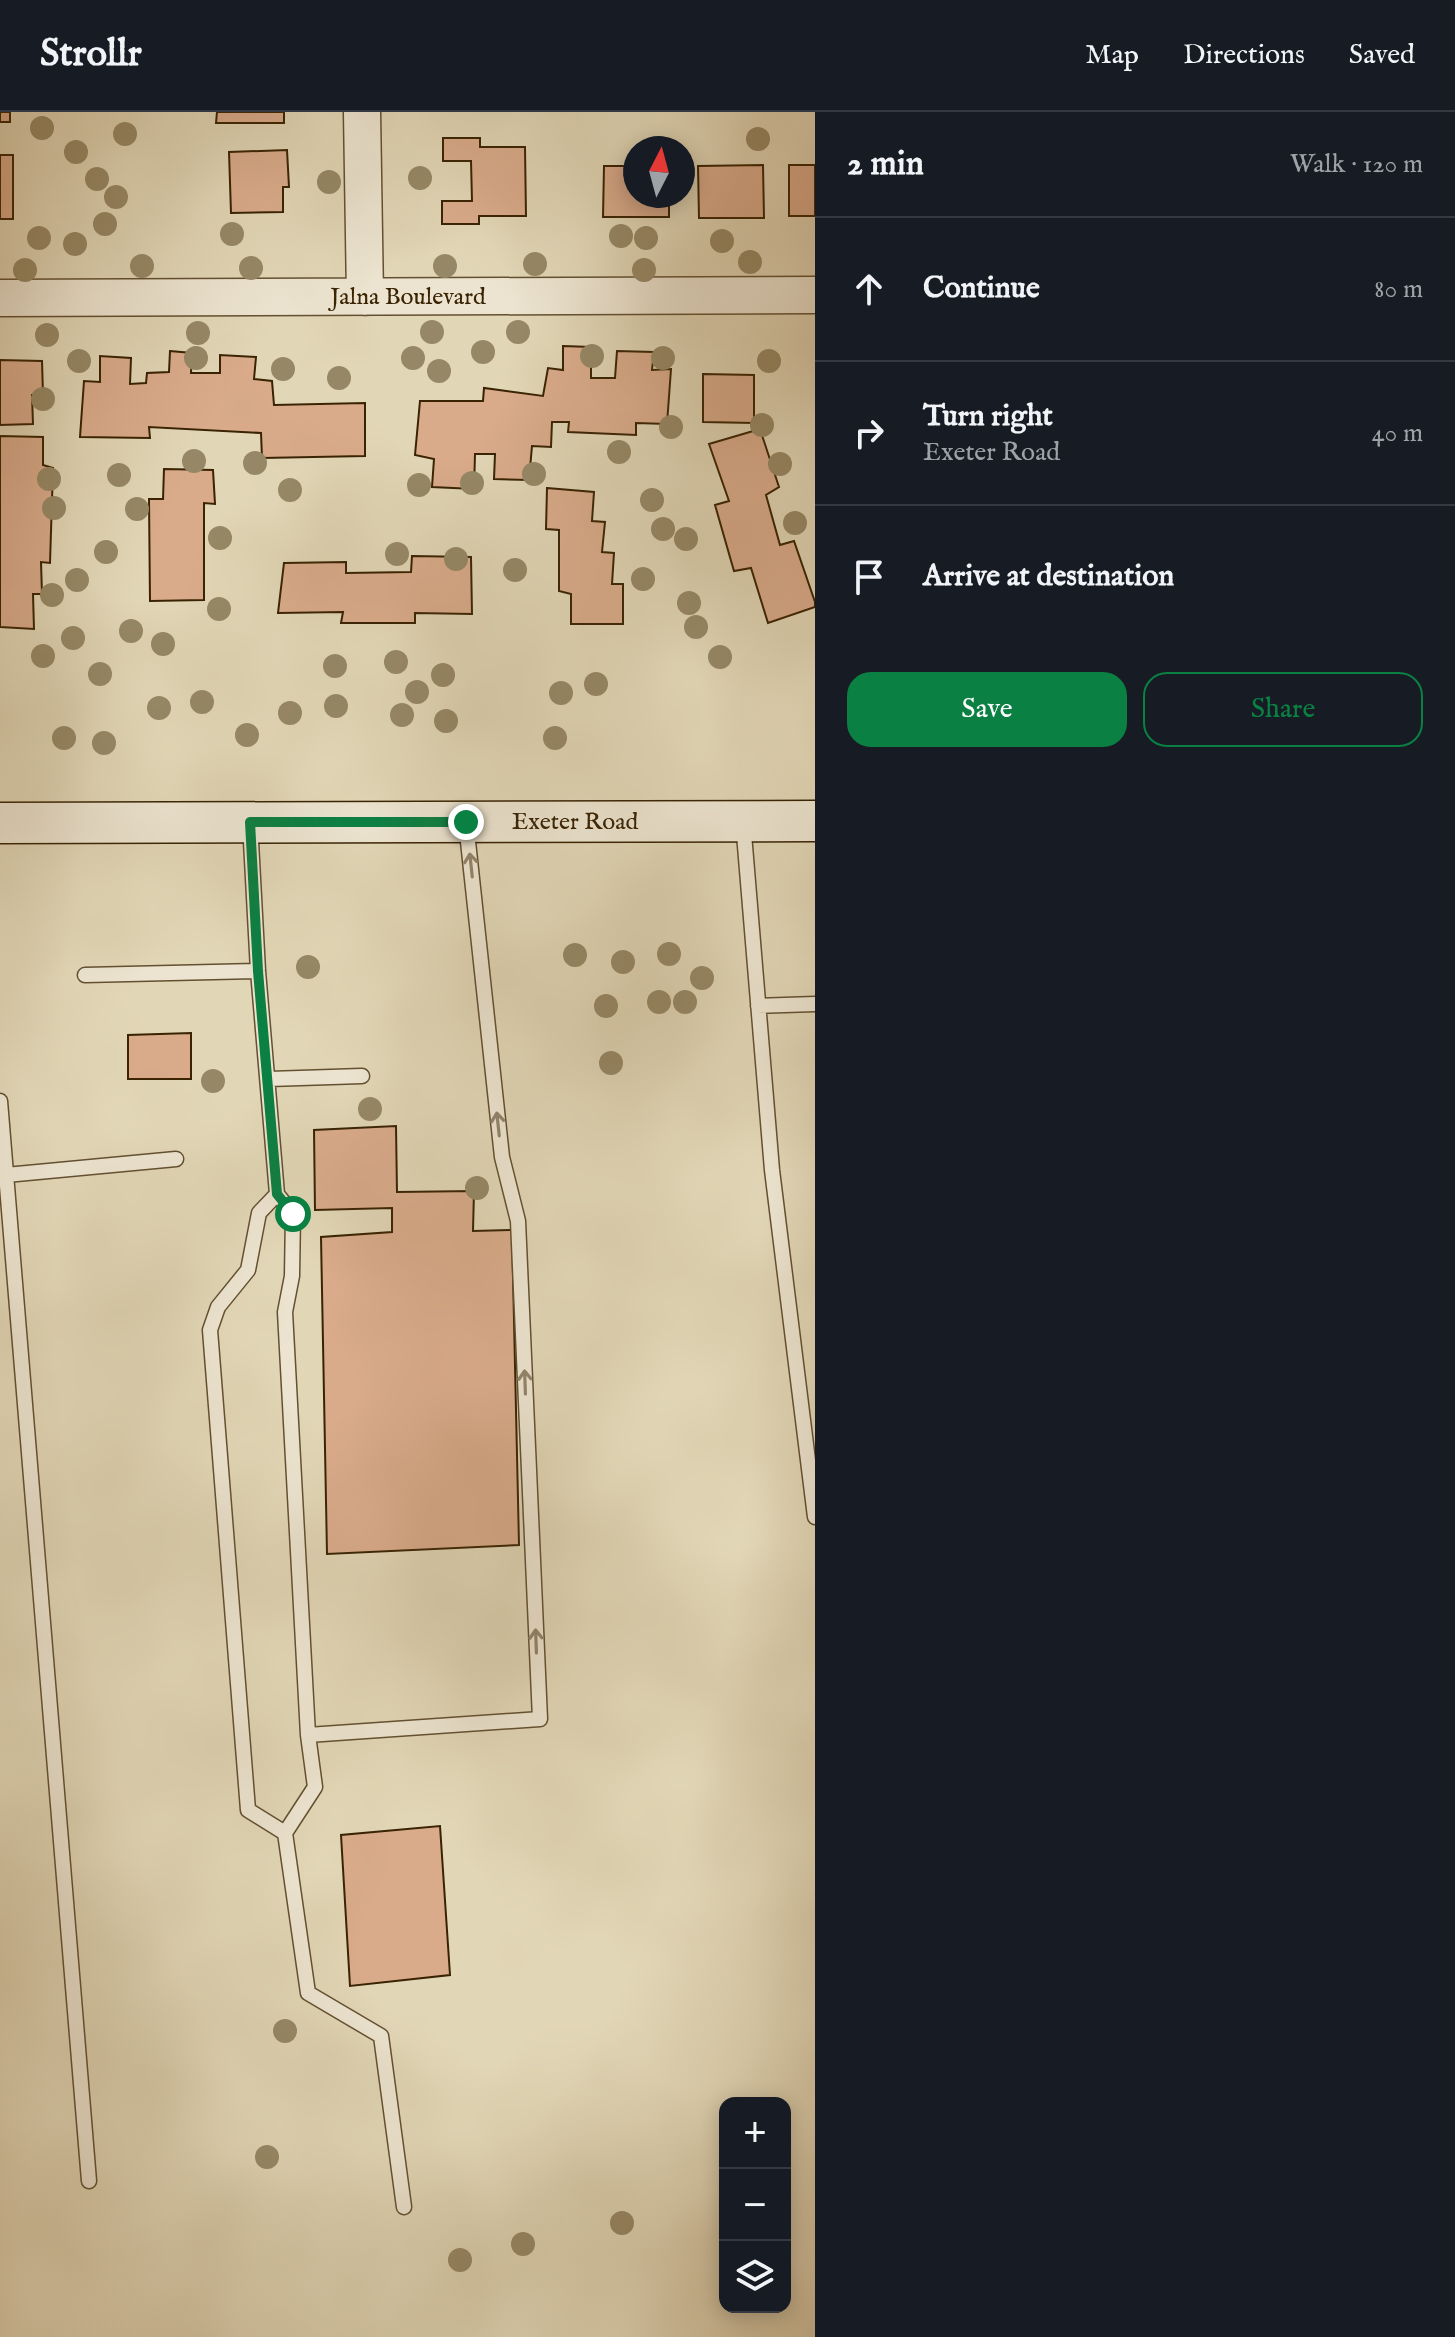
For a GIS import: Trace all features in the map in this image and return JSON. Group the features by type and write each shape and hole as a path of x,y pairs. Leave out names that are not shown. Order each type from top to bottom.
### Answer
{"main road":[{"name":"Exeter Road","path":"0,823 815,821"}],"street":[{"path":"362,112 365,297"},
{"name":"Jalna Boulevard","path":"0,298 815,295"}],"lane":[{"path":"743,821 772,1170 815,1517"},
{"path":"250,822 258,971 277,1194 293,1214 292,1276 285,1312 308,1735 315,1787 285,1833 308,1993 381,2036 404,2207"},
{"path":"308,1735 540,1719 518,1221 502,1157 466,822"},
{"path":"85,975 258,971"},
{"path":"758,1006 815,1004"},
{"path":"269,1079 362,1076"},
{"path":"0,1101 89,2181"},
{"path":"6,1175 176,1159"},
{"path":"277,1194 259,1213 248,1270 218,1307 210,1330 248,1810 285,1833"}],"building":[{"path":"0,112 10,112 10,122 0,122"},
{"path":"217,112 284,112 284,123 216,123"},
{"path":"443,138 480,138 480,147 525,147 526,216 479,216 479,224 442,224 442,201 472,201 471,161 443,161"},
{"path":"287,150 289,187 283,187 283,212 231,213 229,152"},
{"path":"0,155 13,155 13,219 0,219"},
{"path":"763,165 764,218 699,218 698,166"},
{"path":"789,165 815,165 815,216 789,216"},
{"path":"604,166 623,166 623,208 669,208 669,217 603,217"},
{"path":"563,346 591,347 591,378 615,378 617,351 654,352 652,370 671,369 667,424 636,423 636,435 568,432 569,422 552,422 551,447 532,446 529,480 494,479 495,454 475,454 474,489 432,487 434,459 415,455 420,401 483,401 484,388 543,396 548,368 563,370"},
{"path":"170,351 192,353 191,373 220,373 220,355 256,357 254,379 272,381 274,405 365,403 365,456 262,458 261,433 149,427 150,438 80,437 84,381 100,382 100,356 131,358 130,384 146,383 147,373 169,372"},
{"path":"0,360 42,361 43,394 32,395 33,424 0,425"},
{"path":"703,374 754,375 754,423 703,422"},
{"path":"760,429 779,487 766,495 780,545 794,541 815,602 815,607 768,623 751,568 734,571 715,505 729,501 709,444"},
{"path":"0,436 43,437 43,465 53,468 50,563 41,562 42,594 33,594 34,629 0,627"},
{"path":"164,469 213,470 215,504 204,503 204,600 150,601 149,499 163,499"},
{"path":"547,488 594,492 592,521 605,522 602,552 614,553 612,584 623,584 623,624 571,624 571,594 559,591 559,530 546,529"},
{"path":"412,556 471,557 472,614 415,613 415,623 341,623 343,612 278,613 284,563 346,562 346,573 411,572"},
{"path":"191,1033 191,1079 128,1079 128,1035"},
{"path":"396,1126 397,1192 474,1191 473,1231 512,1230 519,1545 327,1554 321,1237 392,1232 392,1208 315,1210 314,1130"},
{"path":"440,1826 450,1975 350,1986 341,1835"}],"route":[{"path":"293,1214 277,1194 258,971 250,822 466,822"}]}
